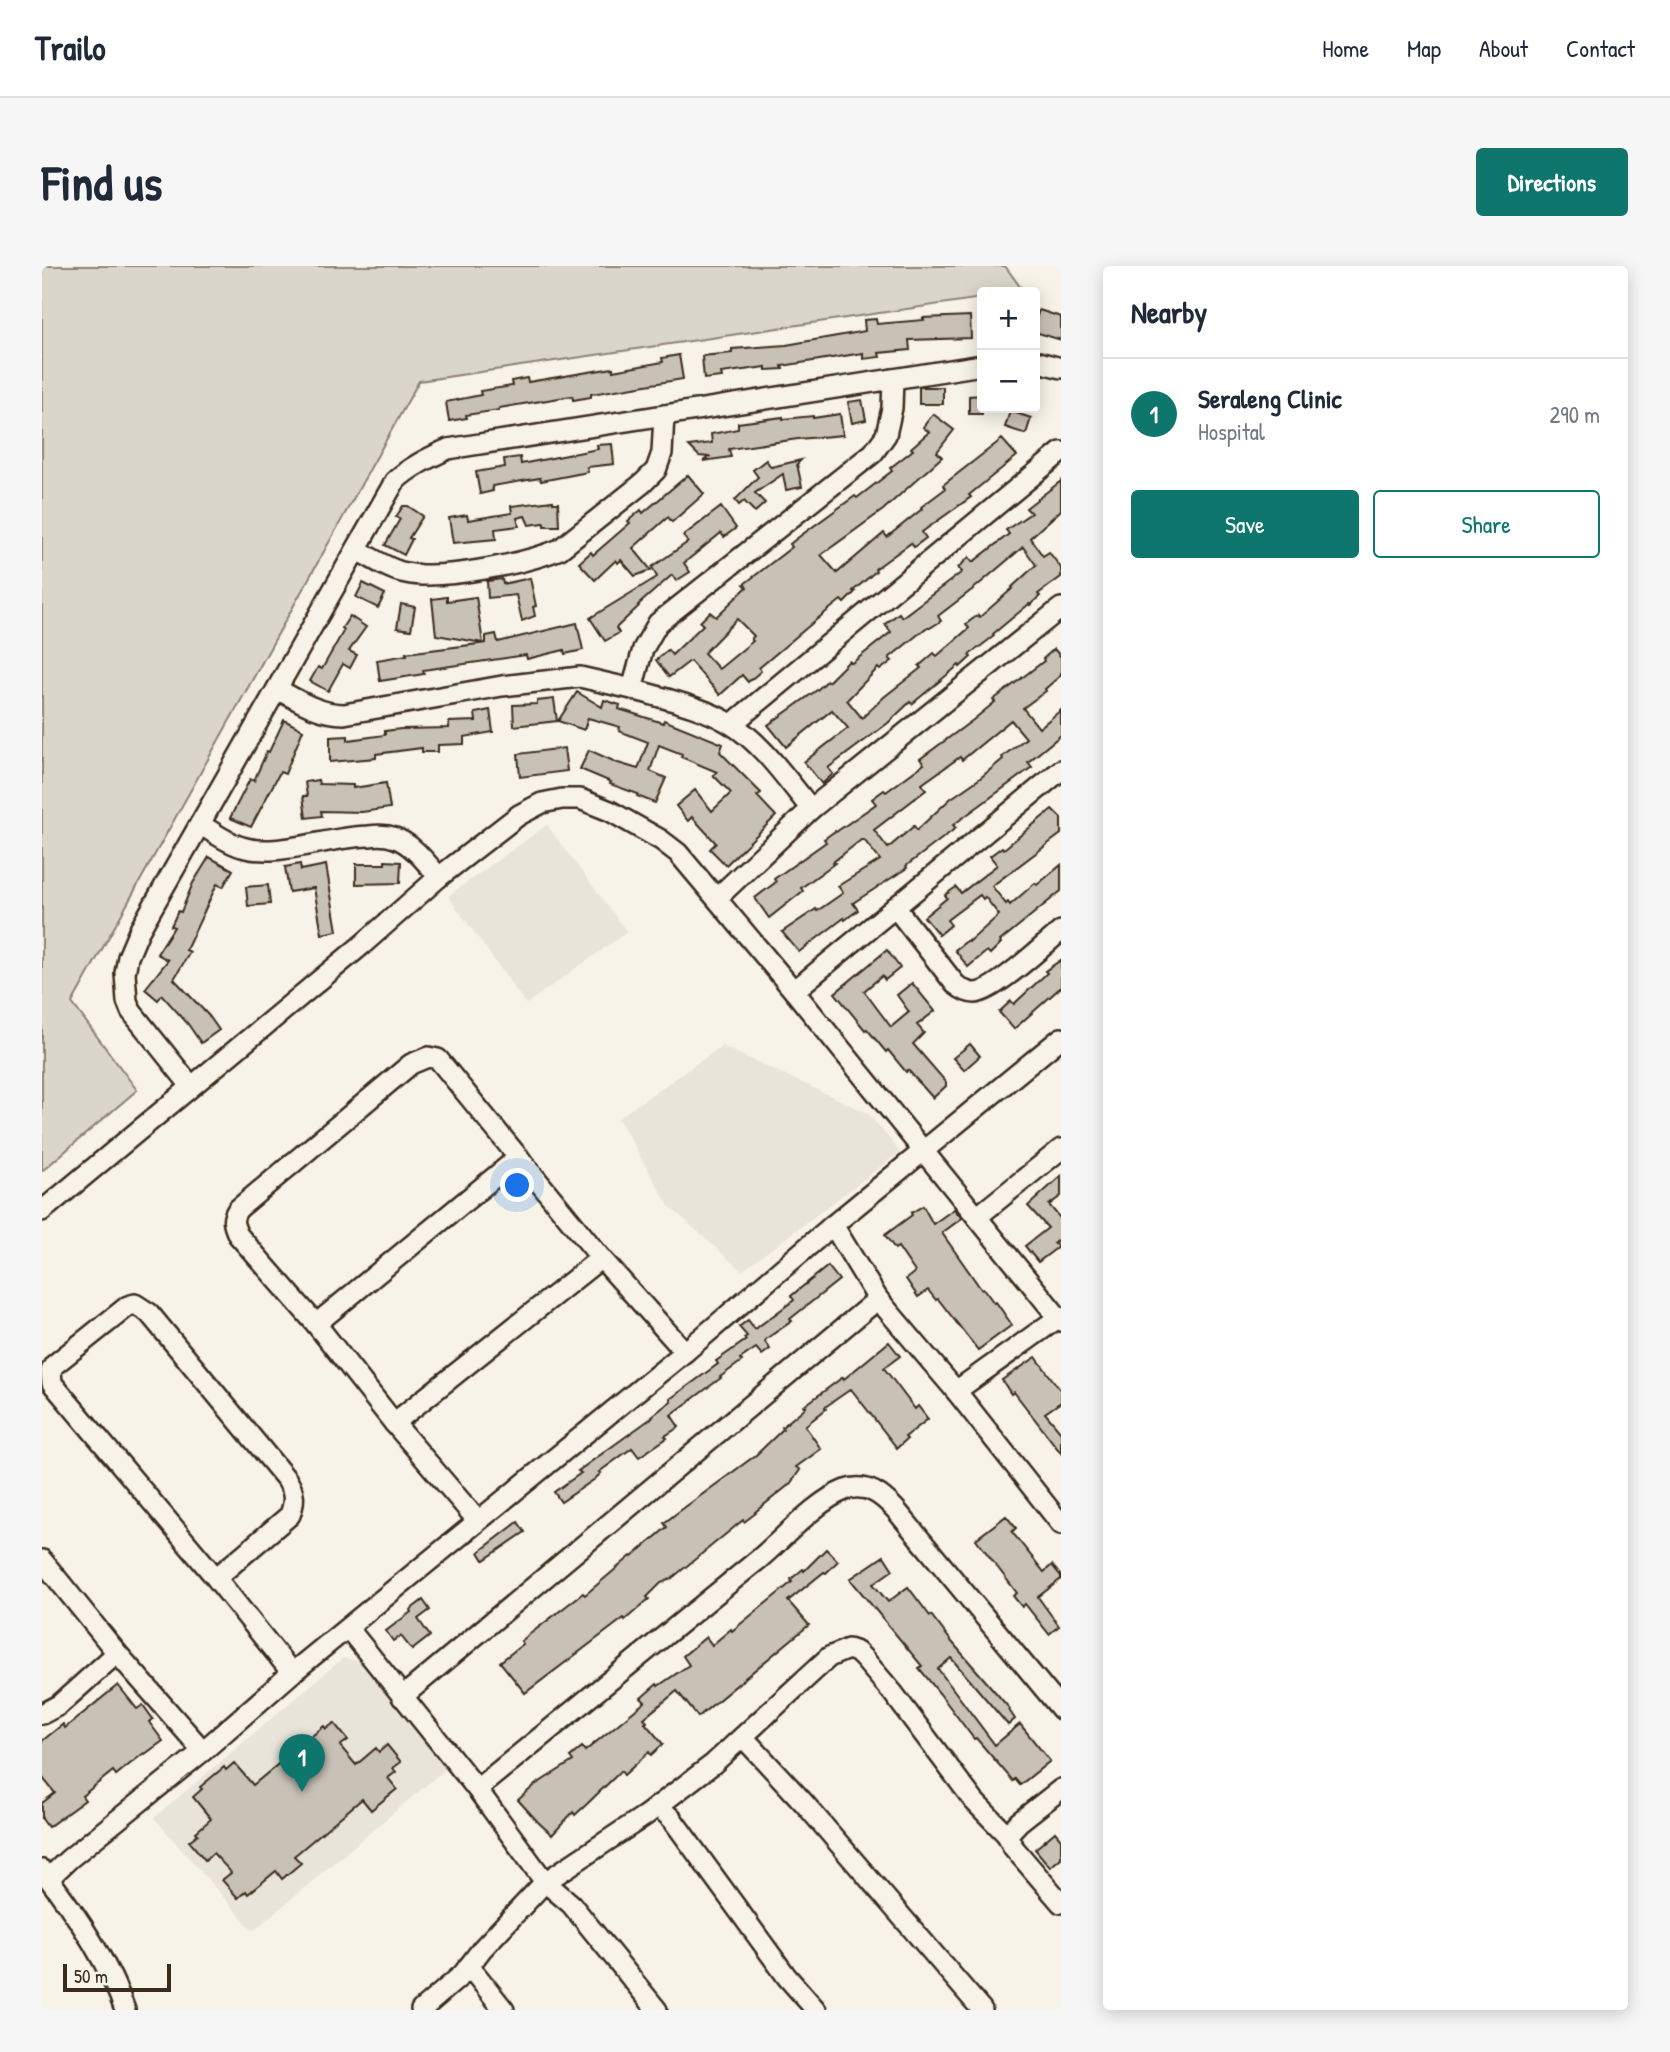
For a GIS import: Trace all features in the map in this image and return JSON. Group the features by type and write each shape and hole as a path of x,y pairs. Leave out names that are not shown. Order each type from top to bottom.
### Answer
{"street":[{"path":"1040,362 1061,368"},
{"path":"191,1086 131,1011 127,1001 125,973 128,957 139,931 395,481 404,472 448,449 977,366"},
{"path":"632,689 643,649 658,623 873,453 886,435 892,408 893,379"},
{"path":"357,550 397,571 422,575 475,570 545,555 560,549 656,470 662,453 664,415"},
{"path":"732,724 1061,452"},
{"path":"717,898 811,809 1061,608"},
{"path":"277,689 309,706 334,714 502,686 580,677 632,689 717,716 732,724 755,744 811,809"},
{"path":"794,991 1061,770"},
{"path":"42,1211 363,944 439,877 519,815 542,803 580,799 610,811 661,840 678,853 794,991 1059,1319 956,1391"},
{"path":"200,824 239,847 251,850 271,850 357,836 381,835 396,838 408,845 439,877"},
{"path":"895,907 955,984 974,993 999,982 1061,931"},
{"path":"125,2010 117,1986 89,1937 46,1874 69,1859 204,1751 292,1673 685,1352 833,1225 1061,1038"},
{"path":"477,1520 394,1423 316,1324 237,1235 232,1217 238,1209 411,1064 428,1057 438,1059 601,1258 685,1352"},
{"path":"978,1217 1061,1149"},
{"path":"316,1324 519,1157"},
{"path":"833,1225 878,1299 956,1391 1061,1524"},
{"path":"394,1423 601,1258"},
{"path":"402,1697 878,1299"},
{"path":"216,1578 290,1515 295,1495 287,1480 149,1313 135,1304 128,1306 54,1365 51,1371 52,1383 292,1673"},
{"path":"477,1789 768,1552 817,1507 846,1490 860,1488 870,1489 896,1510 1061,1709"},
{"path":"42,1560 117,1653 204,1751"},
{"path":"348,1629 477,1789 545,1882 571,1904 657,2010"},
{"path":"421,2010 463,1974 545,1882 658,1806 713,1764 830,1657 848,1649 857,1653 893,1693 974,1801 1007,1835 1013,1847 1061,1903"},
{"path":"42,1714 58,1705 117,1653"},
{"path":"743,1737 804,1803 982,2010"},
{"path":"1007,1835 1019,1822 1061,1790"},
{"path":"658,1806 671,1819 787,1977 816,2010"},
{"path":"469,1966 504,2010"}],"shaded area":[{"path":"42,266 1005,266 1020,287 977,287 977,299 419,381 72,1003 137,1090 42,1171"},
{"path":"547,825 627,932 526,1004 448,896"},
{"path":"722,1046 868,1113 900,1152 742,1271 669,1206 618,1118"},
{"path":"343,1658 365,1662 449,1766 253,1931 154,1818"}],"building":[{"path":"1040,310 1061,317 1061,340 1040,334"},
{"path":"970,316 971,338 909,340 910,350 879,353 880,357 863,359 863,353 782,366 783,369 766,370 766,367 721,373 722,377 704,379 702,356 732,353 732,349 786,345 865,331 864,320 876,319 877,324"},
{"path":"679,355 683,379 591,394 591,397 573,400 572,396 499,408 449,421 446,402 481,395 480,391 512,386 511,381 527,378 528,382 613,368 613,371 663,362 662,358"},
{"path":"919,387 943,387 943,404 919,404"},
{"path":"977,395 977,413 982,414 969,414 969,396"},
{"path":"862,400 866,420 852,423 848,402"},
{"path":"1009,413 1031,418 1026,434 1005,427"},
{"path":"840,414 843,435 729,449 731,457 703,461 709,457 699,456 689,446 712,443 711,434 738,429 738,423"},
{"path":"933,414 954,430 937,452 942,457 883,510 821,555 837,573 884,533 887,537 922,509 921,507 945,489 943,485 1002,439 1017,456 969,495 971,497 922,532 926,538 914,547 911,543 875,569 844,603 841,600 816,620 759,668 761,671 748,682 742,675 720,695 690,661 669,677 656,660 668,650 672,655 703,625 700,622 710,612 716,617 747,587 744,584 792,547 790,544 796,539 892,471 890,468 913,450 911,448 929,432 923,427","holes":["737,619 754,636 751,639 753,641 719,669 704,653"]},
{"path":"612,444 614,464 587,467 588,472 541,481 540,478 492,486 493,491 480,494 476,472 505,467 504,459 520,457 521,464 598,449 597,445"},
{"path":"766,460 771,467 801,460 797,464 802,487 786,490 783,474 755,493 765,503 755,512 744,501 739,505 735,500 758,477 753,470"},
{"path":"688,475 704,494 672,522 668,517 633,548 651,570 635,576 621,560 618,563 616,560 595,580 579,563 591,552 593,555 641,510 643,513"},
{"path":"1061,481 1061,510 1030,538 1043,556 1049,552 1061,568 1061,577 969,655 971,657 960,667 959,665 912,704 910,702 888,723 828,768 833,774 822,784 804,762 848,728 832,710 786,747 768,725 828,682 849,661 852,663 891,632 885,624 899,613 902,617 962,572 958,568 969,557 973,562 1009,534 1006,530 1031,513 1026,508","holes":["1023,547 1036,565 980,617 978,615 966,624 969,628 937,656 934,653 919,666 921,668 862,718 847,700 878,668 880,670 892,661 889,658 926,628 941,621 938,616"]},
{"path":"553,501 558,503 559,526 544,526 544,523 529,525 525,516 517,518 519,526 495,529 496,539 453,543 449,518 467,515 468,520 512,513 511,506"},
{"path":"403,506 408,506 423,516 409,538 412,539 404,555 385,545 400,519 396,517"},
{"path":"721,507 736,528 724,537 721,533 684,563 690,572 676,581 672,575 616,628 619,633 605,641 590,618 657,577 652,567 688,542 683,536"},
{"path":"530,578 536,606 533,607 535,616 522,621 516,595 488,598 487,581 502,579 503,584"},
{"path":"363,583 385,594 378,608 356,597"},
{"path":"447,597 447,601 476,597 483,643 436,635 432,599"},
{"path":"401,604 415,607 411,630 397,628"},
{"path":"350,616 366,627 349,651 357,655 350,668 343,664 328,691 310,681 318,667 322,669"},
{"path":"577,623 583,650 565,654 564,650 527,659 526,655 423,670 424,674 380,681 377,660 407,655 406,653 486,643 486,636 496,634 498,642"},
{"path":"1054,649 1061,657 1061,675 1046,691 1023,708 1039,728 1061,710 1061,735 1028,762 1032,767 953,825 956,828 906,866 907,868 853,903 858,910 799,952 782,932 843,893 838,886 880,860 864,840 801,888 803,891 769,918 755,898 776,882 774,879 826,842 824,839 876,804 872,799 924,764 920,759 973,720 995,702 993,700 1044,661","holes":["1011,720 1026,738 979,779 950,799 917,830 914,826 888,848 874,830 926,790 922,784 960,757 962,760"]},
{"path":"577,692 602,707 604,700 620,705 619,709 663,723 664,720 723,744 720,752 761,793 757,796 776,816 726,865 710,849 716,843 692,817 688,821 676,806 695,790 712,811 731,793 713,775 717,772 659,745 650,771 666,778 655,803 580,769 589,750 638,769 648,742 619,731 620,727 588,718 584,730 558,721"},
{"path":"554,699 557,721 514,726 513,705 537,704 537,701"},
{"path":"490,710 493,732 464,737 464,744 438,745 438,752 422,752 422,748 376,754 376,758 330,762 330,737 348,736 348,740 385,735 385,731 401,729 449,728 449,722 476,721 475,713"},
{"path":"284,720 303,730 285,774 280,772 251,827 230,818 250,779 254,781"},
{"path":"564,748 567,771 520,777 518,754"},
{"path":"318,780 319,784 353,785 353,788 386,783 390,808 362,812 321,811 322,816 306,818 303,796 307,796 305,782"},
{"path":"1052,809 1061,818 1061,834 992,886 1006,904 1008,902 1010,905 1061,865 1061,891 1000,941 990,954 987,951 968,967 955,950 968,940 969,942 999,915 985,897 983,899 980,895 947,920 951,925 939,935 924,917 956,887 961,893 997,865 990,856 1002,847 1004,849"},
{"path":"209,857 233,870 223,887 217,884 186,950 190,952 174,979 219,1030 201,1043 162,995 158,1000 145,989 168,960 157,954 174,927 171,926 178,911 181,912 193,883"},
{"path":"385,861 401,862 400,883 356,884 356,864 385,864"},
{"path":"300,864 301,870 326,865 337,931 322,934 314,888 289,892 285,867"},
{"path":"268,885 270,904 248,906 246,887"},
{"path":"887,950 900,968 885,980 882,976 864,991 891,1027 909,1012 897,995 912,983 935,1011 917,1025 924,1033 913,1044 946,1082 946,1086 933,1098 888,1050 886,1052 867,1029 865,1030 835,993"},
{"path":"1061,960 1061,987 1014,1029 999,1012 1011,1001 1014,1004 1047,973 1045,971"},
{"path":"970,1044 980,1056 964,1070 953,1058"},
{"path":"1061,1176 1061,1196 1049,1205 1061,1219 1061,1242 1059,1239 1054,1243 1058,1247 1038,1262 1025,1246 1048,1228 1028,1206"},
{"path":"923,1206 933,1224 954,1209 962,1218 942,1233 981,1289 996,1302 1012,1325 978,1350 928,1290 918,1297 906,1279 915,1272 898,1247 895,1249 885,1235"},
{"path":"828,1266 839,1280 790,1319 792,1321 766,1339 770,1349 762,1355 756,1348 671,1415 679,1427 665,1436 667,1438 639,1457 632,1448 599,1472 601,1473 595,1479 561,1502 554,1492 581,1473 578,1471 653,1417 671,1401 670,1399 746,1340 744,1338 747,1336 739,1327 748,1320 755,1329 794,1300 791,1296"},
{"path":"889,1342 900,1356 884,1368 915,1409 918,1406 928,1419 905,1437 907,1439 897,1448 851,1389 825,1407 826,1409 805,1426 821,1449 796,1467 800,1470 790,1484 671,1579 661,1583 647,1597 649,1599 625,1620 624,1618 525,1693 500,1662 523,1644 521,1641 632,1557 667,1527 664,1523 756,1455 782,1427 806,1407 804,1406 843,1377 844,1379"},
{"path":"1036,1357 1061,1391 1061,1402 1045,1413 1061,1432 1061,1453 1002,1380"},
{"path":"1006,1516 1016,1528 1012,1532 1044,1572 1052,1565 1061,1576 1061,1579 1038,1597 1059,1626 1049,1634 1025,1604 1022,1607 1013,1596 1017,1593 976,1539"},
{"path":"518,1522 525,1532 484,1560 479,1552"},
{"path":"826,1549 838,1561 788,1601 809,1625 698,1717 677,1691 644,1718 647,1722 645,1723 663,1744 651,1755 649,1752 624,1775 621,1771 575,1815 573,1812 552,1835 518,1800 535,1785 573,1761 570,1757 582,1747 585,1751 645,1702 641,1698 657,1684 658,1686 689,1665 683,1656 706,1637 712,1645 731,1629 732,1631 792,1582 791,1579 803,1569 804,1571"},
{"path":"884,1556 893,1570 873,1584 888,1602 908,1587 1010,1709 1015,1719 1008,1725 951,1658 938,1669 995,1745 1020,1724 1050,1761 1020,1785 1015,1779 1013,1781 976,1738 974,1739 919,1668 922,1666 850,1579"},
{"path":"423,1600 430,1610 418,1619 430,1636 412,1650 401,1636 393,1641 386,1631"},
{"path":"118,1685 137,1709 143,1705 153,1719 149,1722 163,1741 116,1775 113,1771 82,1796 85,1800 48,1827 42,1819 42,1803 55,1793 42,1777 42,1741 63,1724 65,1728"},
{"path":"334,1723 348,1740 340,1746 356,1765 376,1748 379,1752 387,1745 401,1762 393,1768 396,1772 388,1778 397,1789 371,1810 362,1799 294,1856 301,1863 282,1879 276,1871 248,1894 246,1891 238,1898 222,1880 231,1873 229,1870 213,1853 205,1860 189,1841 211,1819 193,1797 202,1789 200,1787 224,1767 226,1770 234,1763 253,1785 324,1726 326,1729"},
{"path":"1055,1832 1061,1839 1061,1858 1050,1867 1035,1849"}],"place":[{"name":"Seraleng Clinic","path":"302,1792"}]}
